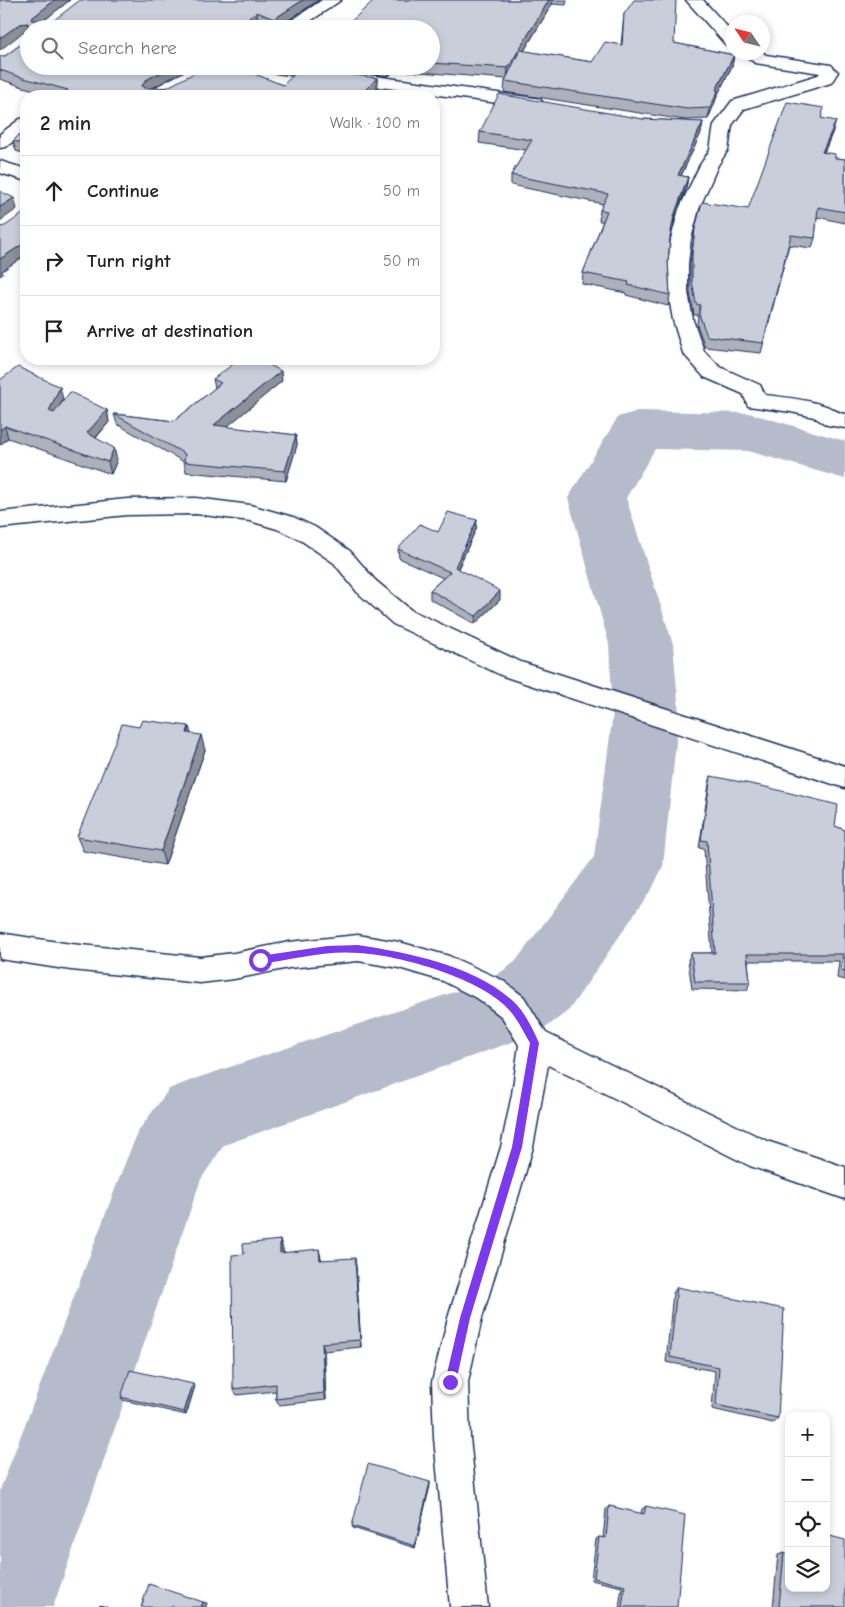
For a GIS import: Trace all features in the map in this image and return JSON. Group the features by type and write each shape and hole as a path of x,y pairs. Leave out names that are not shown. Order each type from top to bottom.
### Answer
{"street":[{"path":"302,20 334,0"},
{"path":"694,0 725,33"},
{"path":"767,60 825,69 829,72 825,79 738,105 714,126 719,150 706,171 689,209 679,256 678,292 683,320 694,353 712,372 752,390 756,401 794,405 805,410 819,411 835,420 845,421"},
{"path":"327,75 437,90"},
{"path":"440,90 553,106"},
{"path":"0,143 20,128"},
{"path":"0,167 20,173"},
{"path":"0,520 127,507 186,506 250,513 285,523 307,533 342,558 366,586 402,617 448,640 512,669 845,777"},
{"path":"0,946 137,965 200,970 234,966 289,955 358,948 399,955 449,969 491,990 513,1007 535,1043 761,1155 845,1183"},
{"path":"469,1607 452,1438 450,1382 465,1318 517,1147 535,1043"}],"building":[{"path":"0,0 55,0 31,20 20,20 20,24 0,38"},
{"path":"80,0 303,0 274,19 257,12 246,20 54,20"},
{"path":"374,0 549,0 508,68 440,64 440,20 353,20"},
{"path":"634,0 676,0 674,43 725,53 725,60 731,60 716,90 718,91 710,108 687,109 505,81 520,50 592,62 605,42 622,45 624,14"},
{"path":"20,45 20,75 156,75 146,80 142,86 144,88 166,88 190,75 257,75 283,85 294,75 354,75 377,78 365,90 68,90 0,70 0,56 5,56"},
{"path":"499,94 643,119 703,122 678,175 688,177 674,216 670,238 668,262 670,295 628,285 629,282 583,273 607,211 600,210 608,194 511,175 532,140 480,132"},
{"path":"787,102 824,108 821,118 836,121 822,152 835,154 835,158 845,159 845,212 818,207 815,238 791,235 763,343 707,336 699,314 700,305 696,304 692,281 692,254 695,229 702,202 748,209"},
{"path":"20,134 20,143 13,141"},
{"path":"0,191 14,198 0,207"},
{"path":"20,216 20,246 0,259 0,227 5,226"},
{"path":"232,365 270,365 281,371 214,425 296,435 285,471 184,462 185,454 114,414 174,421 221,383 213,379"},
{"path":"18,367 60,387 49,411 54,413 70,392 107,410 87,433 114,448 108,462 5,426 0,430 0,380"},
{"path":"448,512 477,520 455,567 500,591 476,616 430,590 450,572 398,549 420,524 438,532"},
{"path":"142,720 189,726 187,733 201,735 161,851 77,837 122,724 139,727"},
{"path":"711,776 766,787 838,805 835,826 845,830 845,971 841,970 843,954 747,954 750,982 695,982 691,953 715,953 707,841 701,840"},
{"path":"280,1240 280,1253 319,1249 320,1260 355,1258 360,1340 322,1343 324,1393 276,1399 276,1384 233,1389 232,1255 244,1254 243,1244"},
{"path":"677,1287 784,1309 778,1418 716,1405 719,1367 670,1357"},
{"path":"130,1370 193,1384 184,1412 121,1397"},
{"path":"368,1464 430,1482 415,1546 352,1526"},
{"path":"609,1506 644,1514 646,1506 685,1515 677,1607 622,1607 625,1586 594,1578 599,1537 606,1538"},
{"path":"830,1536 845,1540 845,1607 779,1607 784,1553 785,1592 830,1592"},
{"path":"149,1584 203,1602 201,1607 141,1607"}],"waterway":[{"path":"4,1607 168,1158 197,1116 513,1007 542,986 628,866 646,713 641,644 597,498 638,430 749,432 845,460"}],"route":[{"path":"260,960 327,950 358,948 399,955 449,969 491,990 513,1007 535,1043 528,1094 517,1147 465,1318 450,1382"}]}
